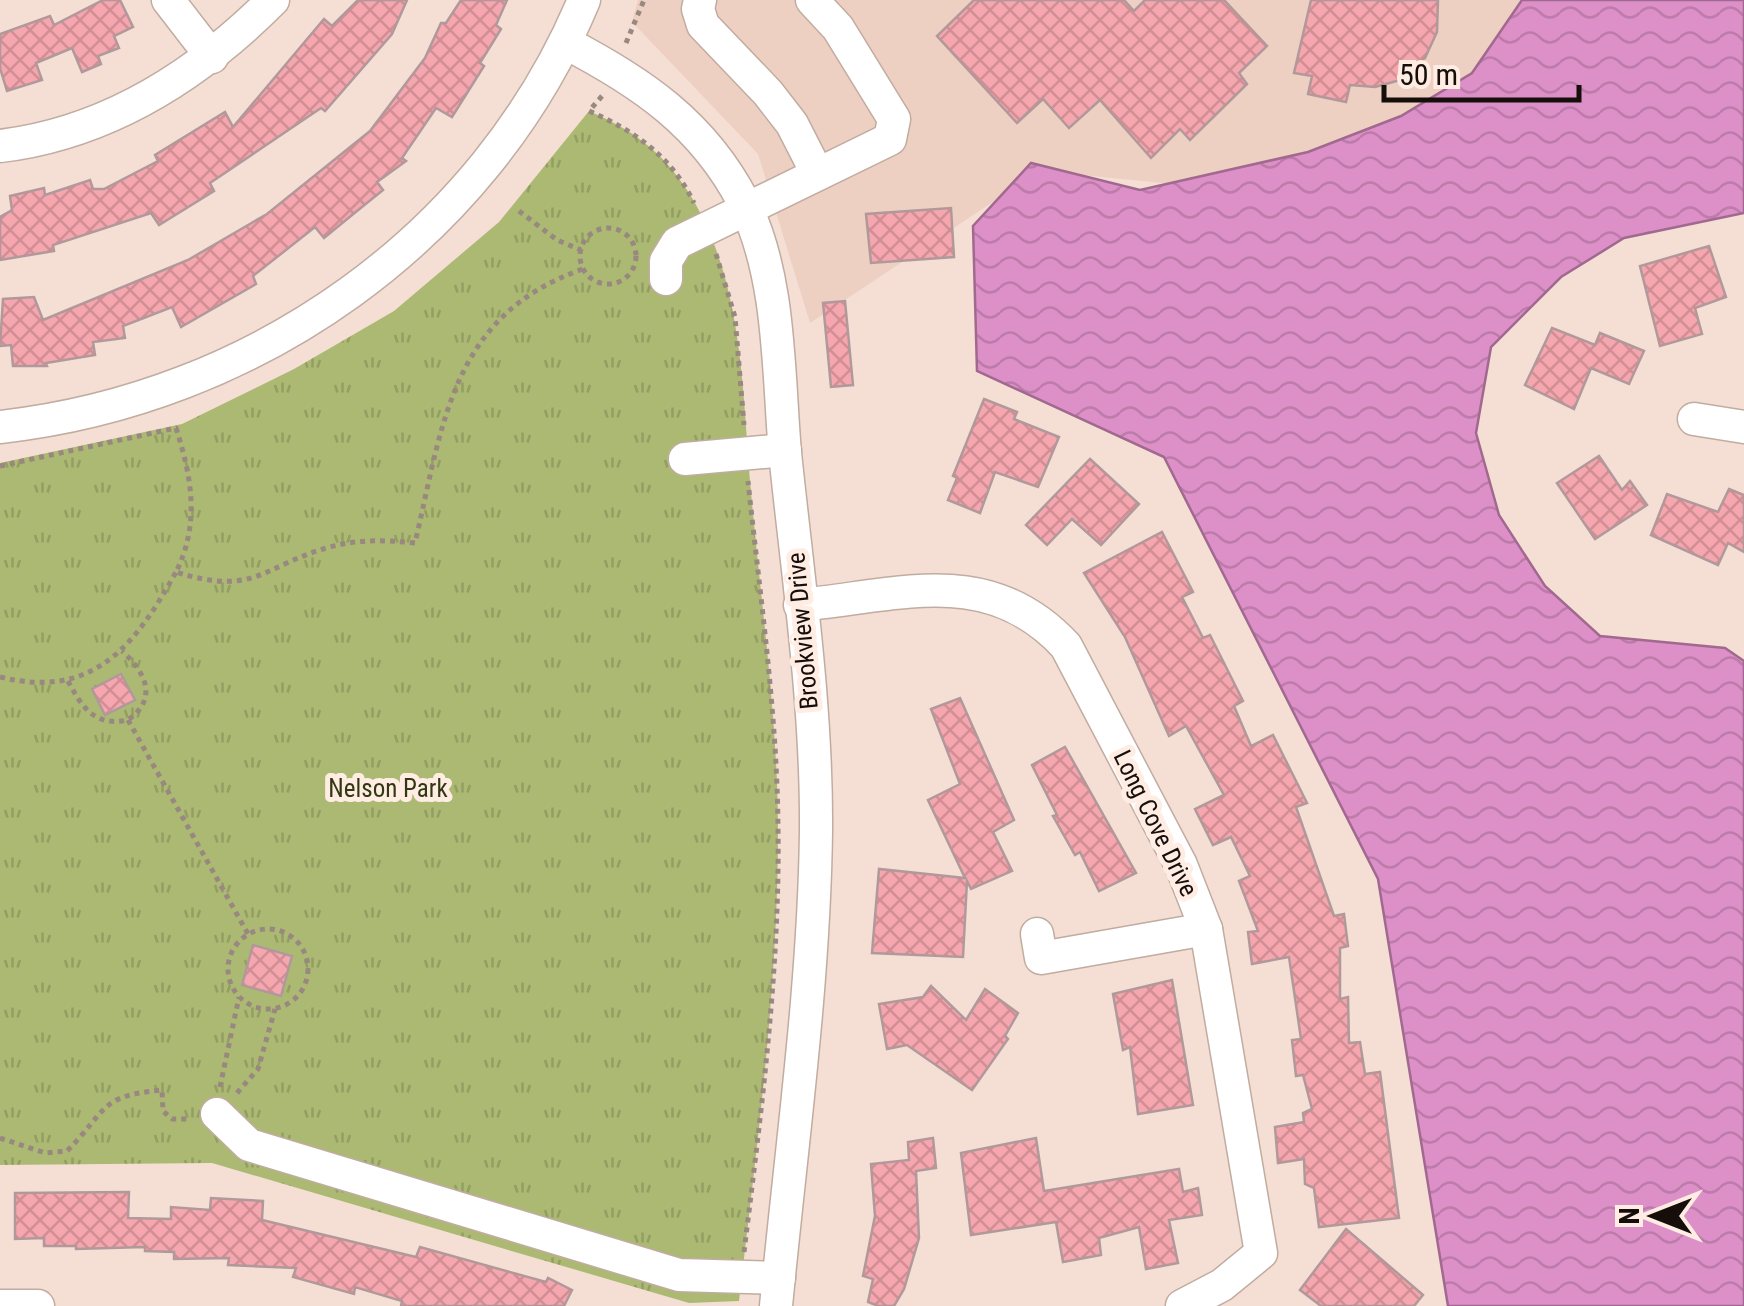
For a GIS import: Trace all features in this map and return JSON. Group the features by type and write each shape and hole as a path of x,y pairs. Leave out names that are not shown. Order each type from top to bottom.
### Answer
{"street":[{"path":"168,0 212,57"},
{"path":"0,146 77,129 124,111 212,57 273,0"},
{"path":"0,426 108,408 174,388 294,332 348,296 437,220 483,170 526,111 566,43 584,0"},
{"path":"700,0 698,9 704,25 768,92 792,124 817,173"},
{"path":"666,279 666,261 678,244 890,139 894,119 838,28 812,0"},
{"name":"Brookview Drive","path":"566,43 658,96 693,129 720,162 747,210 769,284 812,737 814,908 778,1292"},
{"path":"1694,420 1744,427"},
{"path":"685,458 785,450"},
{"name":"Long Cove Drive","path":"800,605 964,590 1006,600 1044,622 1066,646 1181,865 1206,930 1261,1253 1222,1285 1182,1306"},
{"path":"1037,934 1041,958 1206,930"},
{"path":"217,1114 249,1145 679,1275 741,1278 778,1292"},
{"path":"0,1306 38,1306"}],"path":[{"path":"644,0 622,51 622,72 589,112 623,126 660,153 689,192 706,229 735,317 775,747 778,830 772,975 741,1278"},
{"path":"518,212 557,240 580,250"},
{"path":"607,228 624,234 635,249 629,275 613,284 596,281 583,268 580,250 590,234 607,228"},
{"path":"176,572 229,583 256,580 325,548 360,540 415,544 455,382 476,345 508,309 552,280 583,268"},
{"path":"0,466 176,428 191,483 192,517 186,550 176,572 151,616 122,650 102,666 68,680 49,684 0,677"},
{"path":"68,680 92,716 104,722 128,720 146,700 148,685 141,668 122,650"},
{"path":"128,720 248,934"},
{"path":"273,929 285,932 303,950 308,974 304,986 287,1005 275,1009 249,1005 232,987 228,964 238,942 248,934 273,929"},
{"path":"217,1114 223,1058 239,997"},
{"path":"0,1138 45,1154 68,1152 112,1098 150,1091 162,1090 163,1111 172,1120 217,1114 258,1069 275,1009"}],"shaded area":[{"path":"638,0 1528,0 1476,90 1274,194 1040,171 810,323 758,154 632,22"}],"green space":[{"name":"Nelson Park","path":"589,111 644,143 687,190 720,260 742,375 772,704 778,832 770,1008 739,1301 689,1303 212,1163 0,1165 0,463 182,424 294,369 394,311 499,222"}],"water":[{"path":"1522,0 1744,0 1744,213 1624,238 1561,277 1491,347 1476,433 1499,515 1545,586 1600,636 1725,648 1744,661 1744,1306 1448,1306 1378,879 1164,457 977,371 973,226 1031,163 1140,190 1308,152 1401,116 1472,73"}],"building":[{"path":"103,0 120,0 133,27 114,36 119,48 98,56 101,64 82,72 72,48 36,63 42,80 7,91 0,68 0,34 50,16 54,25"},
{"path":"358,0 407,0 392,34 325,111 321,108 210,183 214,191 159,225 151,213 53,245 54,251 0,260 0,217 12,210 10,196 44,188 45,195 90,180 93,189 104,189 158,161 155,155 225,112 233,127 324,19 332,26"},
{"path":"461,0 507,0 496,25 501,29 480,63 484,66 452,117 436,108 402,158 406,161 377,182 383,190 324,238 315,227 253,276 256,284 181,327 172,307 123,326 125,338 93,342 95,355 46,363 47,366 13,366 11,345 0,346 3,299 34,297 43,320 188,260 267,214 370,131 425,58 441,23 446,23"},
{"path":"974,0 1124,0 1134,11 1145,0 1224,0 1267,46 1239,73 1247,84 1190,140 1180,129 1151,158 1100,100 1069,128 1043,99 1017,123 937,36"},
{"path":"1311,0 1438,0 1437,32 1425,58 1400,80 1375,87 1350,85 1346,102 1308,94 1312,76 1294,73"},
{"path":"951,208 954,257 871,263 866,214"},
{"path":"1709,246 1726,297 1695,308 1702,334 1660,346 1640,266"},
{"path":"845,301 853,385 831,387 823,303"},
{"path":"1552,328 1595,345 1600,333 1644,351 1629,384 1591,368 1574,409 1525,385"},
{"path":"984,399 1017,412 1014,419 1059,437 1038,487 995,472 980,513 948,500 957,478 953,476"},
{"path":"1599,456 1622,490 1630,481 1647,505 1595,539 1557,483"},
{"path":"1090,459 1139,504 1101,545 1072,519 1047,545 1026,525"},
{"path":"1729,489 1744,495 1744,552 1728,543 1718,565 1651,535 1667,494 1718,512"},
{"path":"1162,532 1193,592 1182,597 1203,638 1210,635 1243,701 1234,706 1251,746 1273,735 1307,803 1296,807 1334,916 1344,914 1348,946 1340,948 1340,999 1348,997 1349,1043 1360,1042 1365,1074 1380,1072 1399,1218 1319,1227 1314,1188 1305,1184 1304,1159 1278,1163 1275,1127 1304,1122 1303,1113 1312,1109 1303,1075 1296,1076 1292,1040 1301,1039 1289,957 1252,964 1248,932 1258,931 1239,881 1250,876 1231,837 1213,845 1195,809 1224,795 1186,726 1169,736 1125,637 1084,573"},
{"path":"121,674 135,700 105,715 92,689"},
{"path":"960,698 1014,820 993,832 1012,871 971,889 967,881 963,957 872,953 879,869 965,878 928,800 960,784 931,709"},
{"path":"1065,747 1136,873 1099,891 1080,852 1075,855 1053,816 1057,815 1032,765"},
{"path":"253,945 292,956 281,996 242,985"},
{"path":"1172,980 1193,1105 1138,1114 1130,1047 1123,1050 1113,994"},
{"path":"931,986 966,1020 985,989 1018,1013 1005,1036 1008,1039 972,1090 907,1045 887,1049 879,1004 923,997"},
{"path":"933,1138 936,1168 916,1171 919,1238 904,1289 894,1306 878,1306 868,1302 873,1279 863,1276 875,1216 871,1164 909,1160 908,1142"},
{"path":"1036,1138 1044,1191 1179,1169 1183,1192 1198,1188 1202,1215 1169,1220 1178,1263 1146,1269 1139,1227 1099,1238 1101,1255 1063,1262 1056,1222 971,1235 961,1153"},
{"path":"129,1192 128,1218 171,1219 171,1207 210,1210 211,1198 263,1201 262,1220 416,1257 420,1247 546,1282 548,1278 572,1290 564,1306 401,1306 402,1301 355,1287 354,1294 293,1277 296,1268 228,1265 229,1258 174,1259 174,1252 145,1251 145,1247 76,1249 44,1246 44,1238 15,1239 15,1193"},
{"path":"1346,1229 1423,1295 1414,1306 1321,1306 1300,1290"}]}
